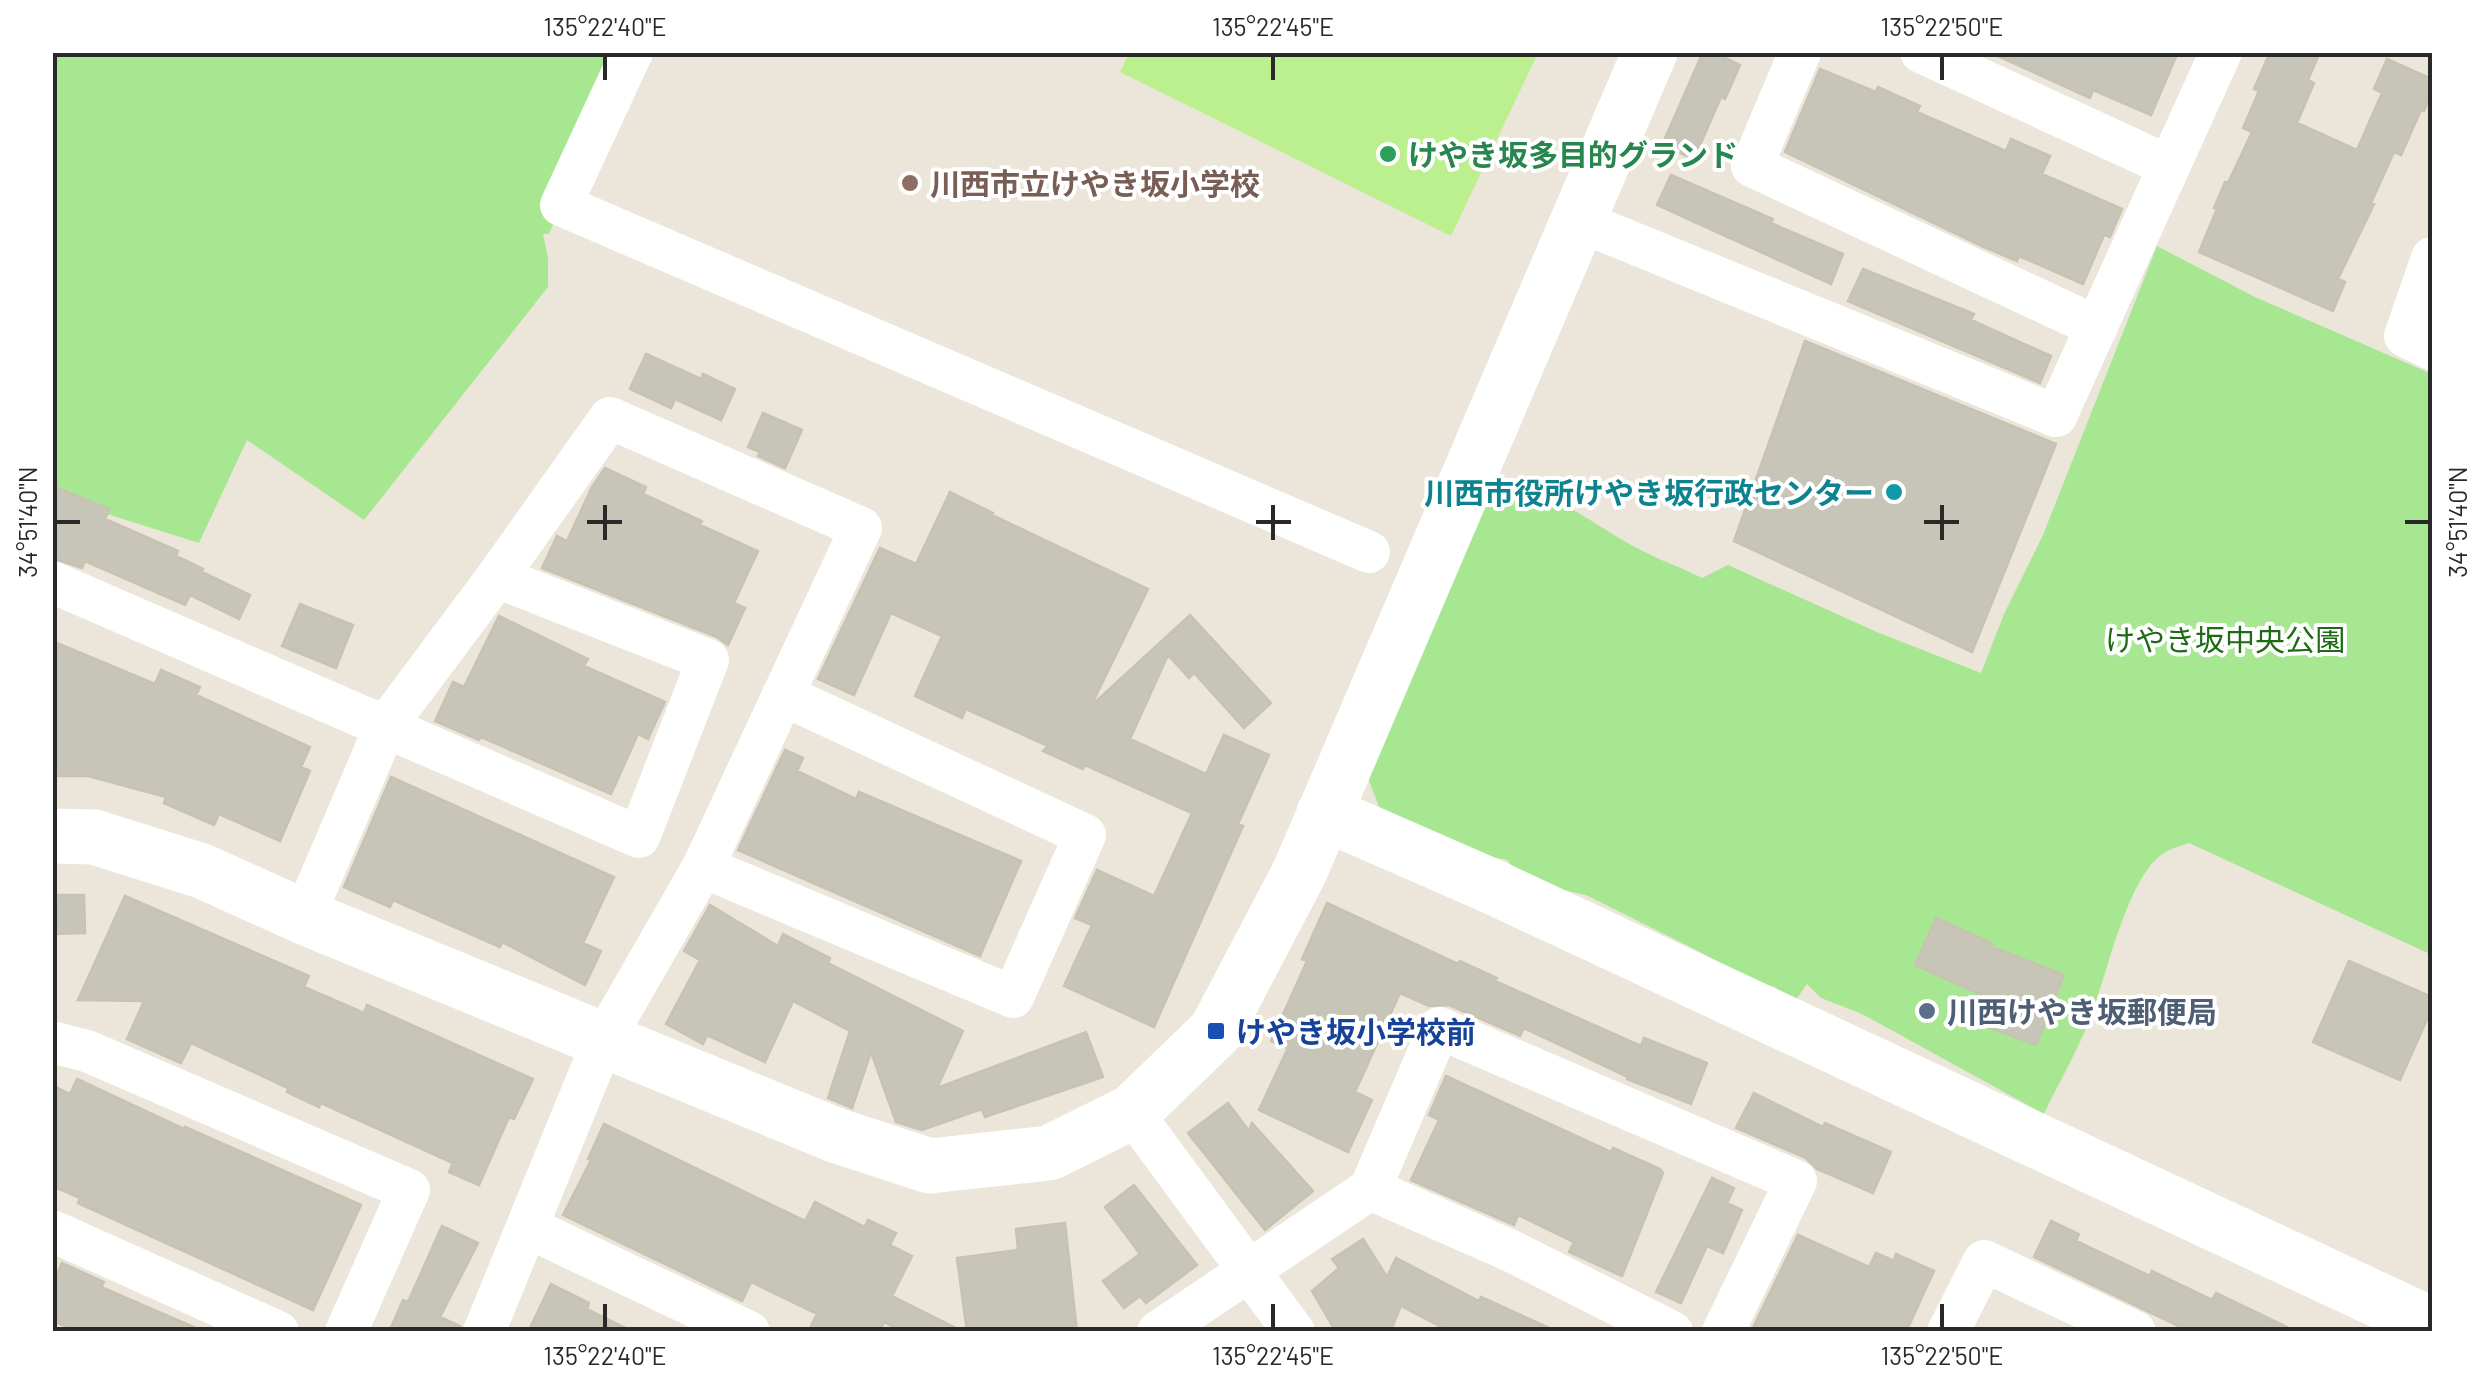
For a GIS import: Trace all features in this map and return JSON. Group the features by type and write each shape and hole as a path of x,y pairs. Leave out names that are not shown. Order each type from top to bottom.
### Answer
{"street":[{"path":"632,52 561,205 1369,552"},
{"path":"52,836 94,837 202,871 304,917 835,1135 930,1166 1049,1153 1132,1112 1216,1031 1300,871 1650,52"},
{"path":"1800,52 1752,166 2097,327"},
{"path":"1922,52 2170,166"},
{"path":"1577,220 2056,416 2221,52"},
{"path":"2432,258 2405,336 2432,349"},
{"path":"304,917 385,727 610,418 861,528 703,867 604,1040 484,1332"},
{"path":"52,582 638,837 708,660 496,578"},
{"path":"703,867 1013,997 1085,835 783,695"},
{"path":"1324,813 1509,895 2432,1325"},
{"path":"1158,1332 1370,1189 1439,1028 1796,1181 1723,1332"},
{"path":"52,1042 87,1051 410,1190 346,1332"},
{"path":"1132,1112 1294,1332"},
{"path":"1370,1189 1511,1252 1672,1332"},
{"path":"529,1228 749,1332"},
{"path":"52,1230 278,1332"},
{"path":"1948,1332 1984,1261 2135,1332"}],"green space":[{"name":"けやき坂多目的グランド","path":"1538,52 1451,236 1120,72 1129,53"},
{"path":"53,53 627,53 549,234 543,234 548,287 364,520 247,440 199,543 53,497"},
{"name":"けやき坂中央公園","path":"2157,246 2255,297 2432,374 2432,955 2189,843 2171,849 2161,855 2139,883 2091,1016 2044,1114 1862,1014 1821,998 1807,984 1793,1004 1775,987 1753,982 1586,895 1526,882 1507,860 1460,850 1379,807 1368,778 1496,481 1514,483 1553,498 1652,556 1702,578 1728,565 1877,632 1981,673 2004,614 2043,535"}],"building":[{"path":"1703,52 1713,52 1740,65 1725,99 1721,97 1694,159 1662,145"},
{"path":"1989,52 2178,52 2151,115 2093,90 2090,98"},
{"path":"2270,52 2320,52 2308,80 2314,83 2297,123 2357,150 2382,93 2374,89 2387,59 2432,79 2432,92 2424,111 2421,110 2401,155 2394,152 2338,279 2345,282 2333,311 2199,252 2225,182 2228,183 2252,132 2243,128"},
{"path":"1820,69 1876,92 1878,87 1920,106 1917,112 2006,151 2011,139 2050,156 2042,174 2122,209 2110,237 2104,235 2083,284 2019,256 2017,261 1984,247 1785,152"},
{"path":"1671,175 1843,254 1831,284 1657,205"},
{"path":"1863,269 1974,314 1971,320 2051,356 2040,383 1848,301"},
{"name":"川西市役所けやき坂行政センター","path":"1805,341 2056,444 1972,652 1734,541"},
{"path":"646,354 701,379 703,374 735,389 721,420 675,399 671,408 630,389"},
{"path":"763,413 802,430 785,468 748,447"},
{"path":"605,468 646,487 643,494 702,521 700,525 758,551 734,603 745,608 728,645 717,637 542,568 557,536 567,541"},
{"path":"52,486 109,509 105,519 178,551 176,556 203,569 202,572 250,595 239,619 190,595 185,605 85,561 82,568 52,558"},
{"path":"950,492 1148,589 1091,706 1190,615 1271,703 1244,728 1194,673 1189,678 1168,655 1130,739 1206,774 1224,735 1269,755 1238,824 1243,826 1154,1027 1064,986 1092,925 1075,918 1097,870 1154,896 1192,813 1085,765 1083,769 1043,751 1048,746 966,709 962,718 915,696 942,636 891,613 854,695 818,679 880,548 916,564"},
{"path":"300,604 353,625 336,668 282,646"},
{"path":"499,616 588,659 584,666 665,702 648,739 638,734 611,794 435,721 453,682 464,687"},
{"path":"52,641 155,684 161,670 200,687 196,695 310,747 301,767 310,771 280,841 219,814 214,825 164,803 166,797 88,776 52,776"},
{"path":"785,750 803,758 797,771 856,799 859,792 1021,861 980,956 738,850"},
{"path":"391,777 614,877 583,943 601,951 585,985 502,942 500,947 393,900 390,907 344,887"},
{"path":"52,895 84,895 85,933 52,934"},
{"path":"125,896 309,976 304,987 364,1013 367,1005 533,1079 514,1119 509,1117 479,1185 449,1172 453,1163 321,1103 319,1107 287,1092 288,1088 191,1043 181,1063 127,1039 144,1001 78,1000"},
{"path":"1327,903 1641,1046 1644,1038 1707,1063 1691,1104 1627,1079 1524,1028 1520,1036 1449,1005 1429,1006 1400,993 1355,1092 1372,1100 1348,1152 1259,1110 1288,1048 1271,1041 1307,961 1302,959"},
{"path":"710,905 778,946 783,934 830,958 828,963 963,1031 937,1088 1086,1032 1103,1077 985,1117 982,1109 922,1130 896,1122 871,1052 852,1108 828,1098 850,1031 793,1001 765,1062 707,1035 703,1044 666,1024 700,960 684,951"},
{"path":"1936,918 1993,944 1992,947 2064,975 2036,1045 1979,1024 1989,998 1915,965"},
{"path":"2349,961 2432,997 2432,1008 2400,1080 2313,1042"},
{"path":"1446,1076 1611,1152 1613,1148 1660,1169 1663,1173 1622,1276 1569,1252 1574,1242 1518,1215 1514,1225 1411,1180 1439,1120 1429,1115"},
{"path":"77,1079 361,1205 313,1310 78,1203 80,1198 52,1186 52,1085 70,1094"},
{"path":"1754,1093 1823,1127 1825,1123 1891,1152 1873,1193 1736,1128"},
{"path":"1228,1103 1249,1131 1252,1123 1313,1191 1265,1230 1188,1133"},
{"path":"604,1124 805,1221 815,1202 865,1227 868,1220 896,1233 890,1245 912,1256 892,1296 964,1332 903,1332 884,1322 880,1332 808,1332 817,1314 751,1282 742,1301 563,1215"},
{"path":"1712,1178 1734,1188 1727,1203 1742,1210 1723,1253 1707,1246 1681,1303 1656,1292"},
{"path":"1134,1185 1197,1265 1146,1303 1140,1296 1124,1308 1103,1281 1140,1254 1105,1207"},
{"path":"2051,1221 2079,1234 2076,1241 2150,1276 2152,1271 2212,1300 2216,1293 2297,1332 2191,1332 2034,1257"},
{"path":"1065,1223 1077,1332 967,1332 957,1258 1018,1250 1016,1229"},
{"path":"442,1226 478,1243 440,1317 460,1326 460,1332 389,1332 403,1300 408,1302"},
{"path":"1798,1235 1869,1267 1876,1253 1894,1261 1896,1254 1934,1271 1906,1332 1751,1332"},
{"path":"1363,1239 1387,1277 1396,1258 1479,1301 1481,1297 1558,1332 1451,1332 1401,1306 1390,1332 1336,1332 1312,1291 1339,1268 1332,1259"},
{"path":"62,1263 104,1282 101,1287 205,1332 80,1332 52,1321 52,1286"},
{"path":"551,1284 589,1303 587,1309 634,1332 528,1332"}],"place":[{"name":"けやき坂多目的グランド","path":"1388,154"},
{"name":"川西市立けやき坂小学校","path":"910,183"},
{"name":"川西市役所けやき坂行政センター","path":"1894,492"},
{"name":"川西けやき坂郵便局","path":"1927,1011"},
{"name":"けやき坂小学校前","path":"1216,1031"}]}
